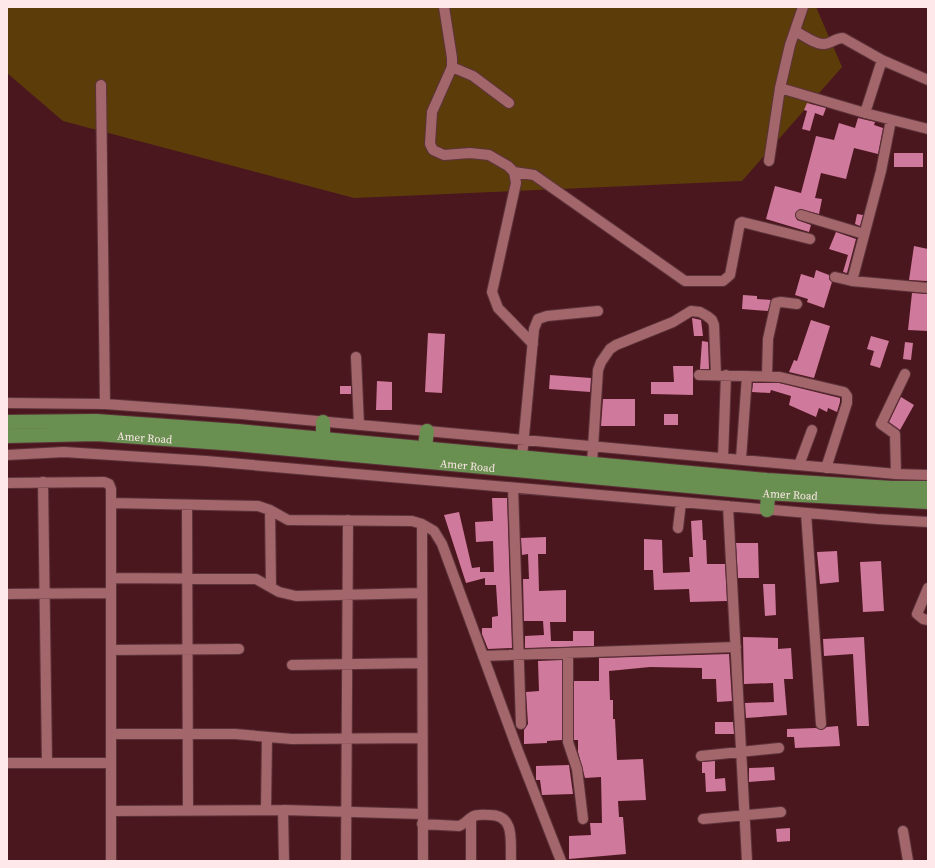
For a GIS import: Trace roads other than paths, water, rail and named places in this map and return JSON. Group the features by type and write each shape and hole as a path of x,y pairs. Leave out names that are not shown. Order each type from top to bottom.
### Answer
{"highway":[{"name":"Amer Road","path":"7,422 96,421 323,439 775,480 892,488 928,488"},
{"path":"323,422 323,439"},
{"path":"425,448 427,431"},
{"name":"Amer Road","path":"7,436 96,434 236,444 768,494 928,502"},
{"path":"767,510 768,494"}],"street":[{"path":"444,7 452,67 432,112 429,138 433,150 444,156 470,153 489,155 508,166 514,172 516,183 492,292 498,308 533,344"},
{"path":"769,161 780,88 803,7"},
{"path":"795,31 821,44 826,44 839,38 843,38 882,60 928,80"},
{"path":"865,113 882,60"},
{"path":"452,67 473,76 509,104"},
{"path":"101,85 105,404"},
{"path":"780,88 865,113 928,129"},
{"path":"852,281 881,171 891,120"},
{"path":"514,172 534,175 685,281 723,281 727,279 730,275 740,223 742,222 810,239"},
{"path":"801,215 864,234"},
{"path":"835,278 928,288"},
{"path":"767,376 768,339 776,303 781,302 797,304"},
{"path":"592,463 598,370 606,355 616,345 673,322 686,313 695,310 710,318 714,325 721,375 723,458"},
{"path":"522,457 536,323 542,317 598,311"},
{"path":"356,358 359,425"},
{"path":"896,474 895,434 881,424 905,374"},
{"path":"699,375 767,376 844,392 847,396 847,403 826,468"},
{"path":"742,459 747,376"},
{"path":"7,403 105,404 427,431 742,459 826,468 928,475"},
{"path":"799,465 812,430"},
{"path":"7,455 64,452 121,455 767,510 928,522"},
{"path":"43,482 47,763"},
{"path":"7,483 104,482 109,484 111,489 111,861"},
{"path":"513,488 514,561 521,724"},
{"path":"678,528 680,502"},
{"path":"112,503 258,506 270,510 288,520 412,521 422,524 434,531 442,544 518,751 561,861"},
{"path":"187,505 188,810"},
{"path":"728,506 747,861"},
{"path":"270,510 271,587"},
{"path":"806,513 821,724"},
{"path":"346,861 348,520"},
{"path":"422,524 423,861"},
{"path":"111,578 256,579 288,596 422,593"},
{"path":"928,588 918,614 923,619 928,620"},
{"path":"7,594 111,593"},
{"path":"483,656 736,647"},
{"path":"111,650 239,649"},
{"path":"568,653 568,742 577,769 583,819"},
{"path":"292,666 422,664"},
{"path":"111,734 236,734 292,739 422,738"},
{"path":"266,810 267,737"},
{"path":"701,756 779,748"},
{"path":"7,763 111,763"},
{"path":"111,811 283,810 346,812 422,819 459,826 474,816 493,815 502,817 508,822 511,861"},
{"path":"283,810 284,861"},
{"path":"703,819 781,812"},
{"path":"471,818 472,861"},
{"path":"903,831 908,861"}]}
